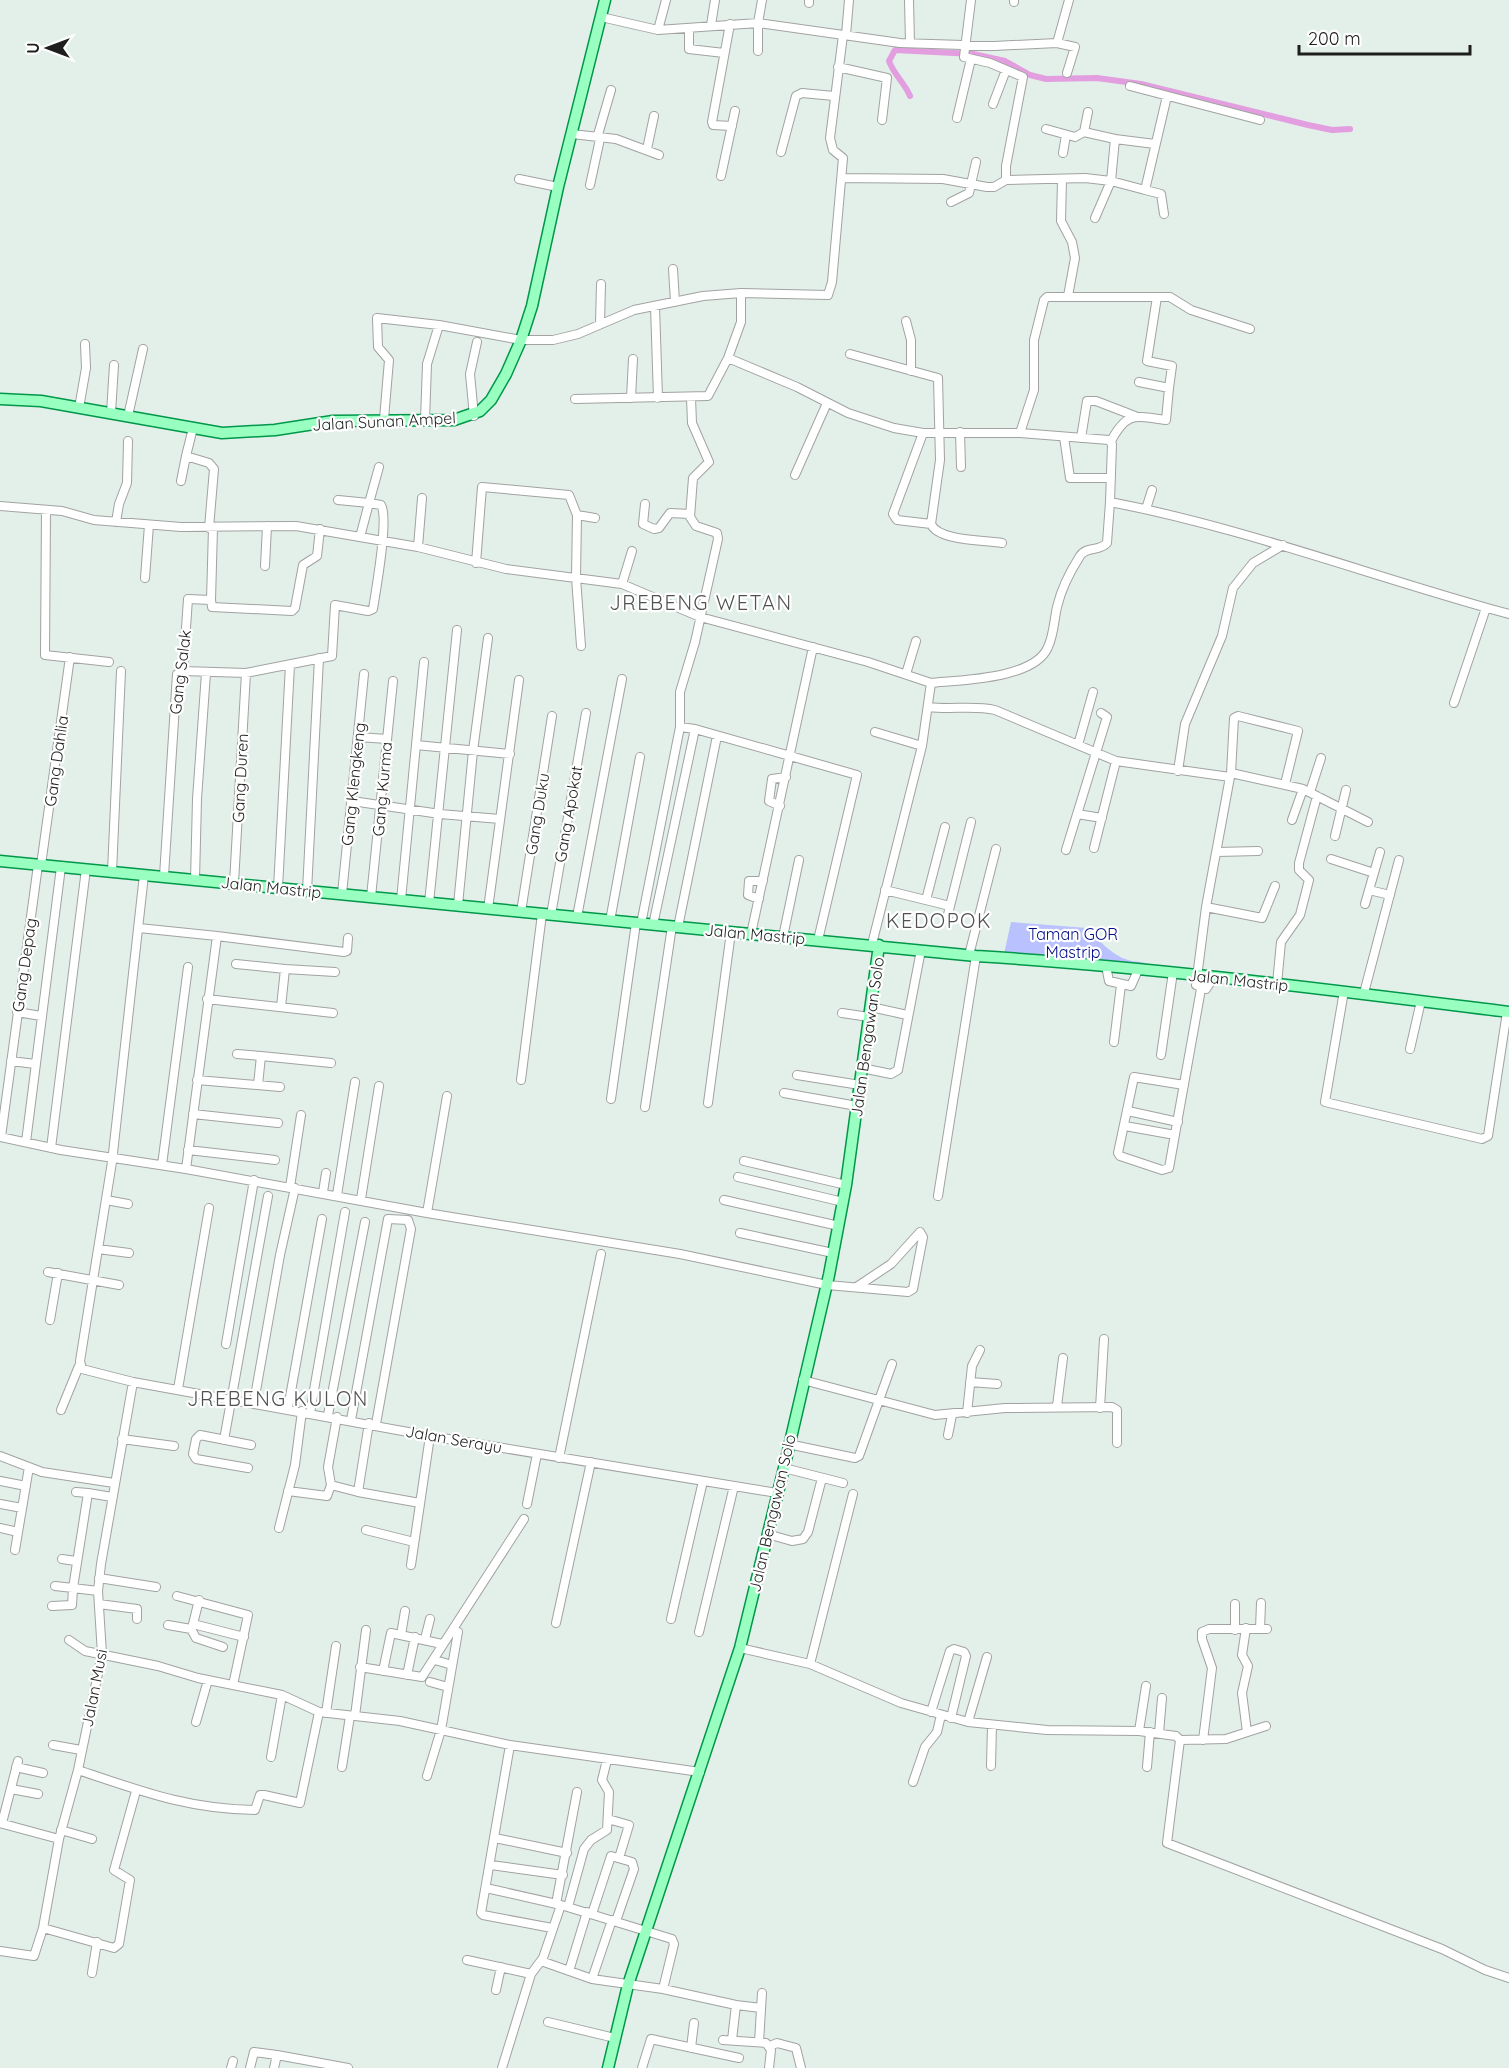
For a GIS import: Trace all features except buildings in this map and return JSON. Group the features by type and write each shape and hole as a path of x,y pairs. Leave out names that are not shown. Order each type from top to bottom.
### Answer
{"main road":[{"name":"Jalan Sunan Ampel","path":"0,399 41,401 128,416 190,442 333,421 454,420 474,416 491,400 521,340 536,293 558,188 605,0"},
{"name":"Jalan Mastrip","path":"0,861 609,921 1173,972 1508,1012"},
{"name":"Jalan Bengawan Solo","path":"608,2068 628,1985 740,1648 784,1468 802,1380 827,1285 846,1185 870,1012 875,944"}],"street":[{"path":"658,30 666,0"},
{"path":"711,25 715,0"},
{"path":"758,51 758,23 762,0"},
{"path":"384,419 389,360 378,347 376,318 439,325 521,340 553,340 572,336 634,310 655,310 675,302 720,293 741,297 828,295 832,282 843,178 843,158 831,144 834,96 849,0"},
{"path":"909,0 910,43"},
{"path":"957,118 971,0"},
{"path":"1057,43 1070,0"},
{"path":"601,19 658,30 688,30 711,25 758,23 966,52 1057,43 1075,47 1067,73"},
{"path":"730,24 712,122 732,126"},
{"path":"688,30 689,49 724,53"},
{"path":"966,52 1023,77 1006,166 1006,180"},
{"path":"838,67 887,78 882,120"},
{"path":"993,104 1006,70"},
{"path":"1130,86 1260,120"},
{"path":"590,185 611,90"},
{"path":"781,152 796,96 802,93 834,96"},
{"path":"1145,190 1167,96"},
{"path":"721,176 735,111"},
{"path":"1084,132 1088,112"},
{"path":"647,149 654,116"},
{"path":"1046,129 1066,135 1077,136 1084,132 1155,144"},
{"path":"572,134 616,139 659,155"},
{"path":"1063,153 1066,135"},
{"path":"1095,218 1111,181 1115,139"},
{"path":"951,202 967,196 973,184 976,162"},
{"path":"843,178 943,179 994,187 1006,180 1085,178 1111,181 1161,194 1164,214"},
{"path":"519,179 558,188"},
{"path":"1062,180 1062,221 1072,242 1075,258 1068,296"},
{"path":"674,268 675,302"},
{"path":"600,323 601,284"},
{"path":"1020,433 1034,390 1034,340 1044,300 1051,295 1176,299 1191,310 1250,329"},
{"path":"575,399 708,396 728,358 741,322 741,297"},
{"path":"1081,438 1087,401 1096,401 1135,416 1166,420 1172,366 1147,361 1156,297"},
{"path":"655,310 658,398"},
{"path":"906,321 911,340 911,371"},
{"path":"425,420 427,364 439,325"},
{"path":"474,416 470,374 477,342"},
{"path":"79,408 86,368 85,344"},
{"path":"128,416 143,349"},
{"path":"850,354 938,378 940,460 931,524 938,534 1002,543"},
{"path":"728,358 797,387 872,423 923,433 1020,433 1111,441"},
{"path":"631,398 633,359"},
{"path":"111,413 114,365"},
{"path":"1139,382 1169,388"},
{"path":"612,1099 638,923 680,727 680,692 718,535 696,526 690,514 693,478 709,462 692,423 691,398"},
{"path":"795,475 828,403"},
{"path":"0,506 46,510 149,525 211,528 285,525 418,547 476,563 622,584 700,617 906,674 931,686 989,677 1033,664 1042,658 1050,644 1060,597 1079,557 1085,550 1102,548 1107,543 1111,441 1120,424 1135,416"},
{"path":"960,432 961,467"},
{"path":"923,433 893,514 897,520 931,524"},
{"path":"1065,437 1070,478 1111,478"},
{"path":"116,522 119,504 127,483 128,441"},
{"path":"181,481 190,442"},
{"path":"190,442 213,466 212,607 294,610 303,565 317,556 320,530"},
{"path":"360,537 380,467"},
{"path":"476,563 482,488 532,493 564,493 572,498 577,515 576,578 581,646"},
{"path":"1146,509 1152,490"},
{"path":"418,547 422,498"},
{"path":"183,671 246,673 333,654 335,605 368,611 373,609 382,541 383,507 369,503 338,500"},
{"path":"1110,502 1146,509 1283,545 1509,614"},
{"path":"645,504 643,524 654,529 658,528 670,513 690,514"},
{"path":"46,510 45,654 109,662"},
{"path":"577,515 595,518"},
{"path":"145,578 149,525"},
{"path":"265,566 267,526"},
{"path":"1178,771 1185,724 1222,636 1233,588 1253,563 1283,545"},
{"path":"622,584 632,551"},
{"name":"Gang Salak","path":"164,876 177,674 183,671 188,599 211,600"},
{"path":"1454,703 1486,608"},
{"path":"429,903 440,814 457,630"},
{"path":"458,905 473,751 488,638"},
{"path":"906,674 916,641"},
{"path":"751,934 813,647"},
{"name":"Gang Dahlia","path":"39,865 70,657"},
{"path":"307,891 319,658"},
{"path":"401,900 424,662"},
{"path":"278,888 290,665"},
{"path":"112,872 121,671"},
{"path":"195,880 197,799 206,673"},
{"name":"Gang Duren","path":"234,883 246,673"},
{"name":"Gang Klengkeng","path":"342,894 364,674"},
{"path":"577,917 622,679"},
{"path":"488,909 519,680"},
{"name":"Gang Kurma","path":"372,897 393,681"},
{"path":"875,944 885,890 922,746 931,686"},
{"path":"1078,745 1093,692"},
{"path":"929,707 950,710 977,708 995,710 1116,760 1178,771 1230,775 1285,784 1310,792 1368,822"},
{"path":"1066,850 1107,717 1101,712"},
{"name":"Gang Apokat","path":"521,1080 546,914 586,713"},
{"name":"Gang Duku","path":"521,912 552,716"},
{"path":"1201,989 1196,986 1197,976 1206,907 1230,775 1234,718 1239,716 1298,732 1285,784"},
{"path":"680,727 695,729 856,775 818,940"},
{"path":"653,925 695,729"},
{"path":"875,732 922,746"},
{"path":"358,736 387,739"},
{"path":"645,1107 675,927 717,736"},
{"path":"416,745 510,754"},
{"path":"609,921 640,757"},
{"path":"1277,984 1281,942 1301,913 1309,880 1308,876 1300,873 1299,863 1310,792 1321,758"},
{"path":"1094,848 1116,760"},
{"path":"780,806 769,801 772,778 786,777"},
{"path":"1335,836 1346,790"},
{"path":"1292,820 1310,792"},
{"path":"352,801 440,814 500,819"},
{"path":"1077,814 1102,818"},
{"path":"946,919 971,822"},
{"path":"926,900 945,827"},
{"path":"938,1196 973,955 996,849"},
{"path":"1217,852 1258,851"},
{"path":"1365,904 1380,852"},
{"path":"1331,859 1374,873"},
{"path":"783,937 799,860"},
{"path":"1364,993 1399,860"},
{"name":"Gang Depag","path":"0,1137 39,865"},
{"path":"26,1142 61,867"},
{"path":"51,1148 86,869"},
{"path":"61,1410 79,1366 99,1249 112,1161 140,928 144,875"},
{"path":"759,899 748,895 750,881 763,881"},
{"path":"1206,907 1262,918 1275,886"},
{"path":"885,890 950,906"},
{"path":"1369,890 1390,895"},
{"path":"140,928 344,952 347,951 348,938"},
{"path":"708,1103 731,932"},
{"path":"186,1169 217,936"},
{"path":"862,1068 891,1074 898,1070 921,950"},
{"path":"236,964 335,972"},
{"path":"1106,966 1109,981 1120,985 1131,986 1138,970"},
{"path":"162,1165 188,967"},
{"path":"281,1007 285,969"},
{"path":"1161,1055 1173,972"},
{"path":"1201,989 1210,986 1214,977"},
{"path":"1114,1042 1120,985"},
{"path":"1184,1085 1134,1077 1118,1154 1162,1170 1169,1168 1178,1122 1201,989"},
{"path":"1344,991 1325,1102 1486,1139 1508,1012"},
{"path":"207,999 333,1013"},
{"path":"1410,1049 1421,1001"},
{"path":"18,1012 42,1016"},
{"path":"842,1013 870,1012 907,1015"},
{"path":"237,1054 331,1063"},
{"path":"258,1085 261,1056"},
{"path":"11,1061 35,1064"},
{"path":"797,1075 860,1086"},
{"path":"197,1080 280,1087"},
{"path":"337,1195 355,1082"},
{"path":"361,1199 379,1086"},
{"path":"784,1093 857,1106"},
{"path":"427,1213 447,1096"},
{"path":"1128,1111 1178,1122"},
{"path":"193,1114 278,1123"},
{"path":"254,1402 293,1191 301,1115"},
{"path":"1125,1126 1175,1135"},
{"path":"0,1137 112,1161 162,1165 293,1191 323,1192 427,1213 683,1255 827,1285 911,1291 922,1234 920,1232 891,1264 858,1286"},
{"path":"188,1150 276,1160"},
{"path":"744,1161 846,1185"},
{"path":"323,1192 326,1173"},
{"path":"738,1177 843,1202"},
{"path":"226,1344 253,1184"},
{"path":"224,1440 234,1398 268,1196"},
{"path":"106,1200 128,1204"},
{"path":"724,1200 838,1226"},
{"path":"178,1389 209,1208"},
{"path":"279,1528 306,1412 345,1212"},
{"path":"288,1408 322,1219"},
{"path":"351,1420 388,1219 408,1220 411,1229 358,1492"},
{"path":"288,1491 327,1496 331,1485 328,1467 332,1416 365,1222"},
{"path":"740,1233 833,1253"},
{"path":"99,1249 129,1253"},
{"path":"559,1458 601,1254"},
{"path":"48,1272 118,1285"},
{"path":"50,1320 58,1273"},
{"path":"1100,1408 1104,1339"},
{"path":"967,1413 973,1364 980,1350"},
{"path":"1057,1406 1063,1358"},
{"path":"789,1444 855,1458 859,1456 881,1401 892,1364"},
{"name":"Jalan Serayu","path":"79,1366 86,1370 133,1382 234,1398 430,1436 777,1493"},
{"path":"802,1380 935,1415 1005,1408 1057,1406 1117,1408 1117,1443"},
{"name":"Jalan Musi","path":"0,1952 34,1956 43,1928 60,1834 78,1770 102,1654 99,1578 133,1382"},
{"path":"970,1382 997,1384"},
{"path":"948,1435 952,1415"},
{"path":"248,1468 193,1456 196,1438 200,1435 251,1445"},
{"path":"411,1565 430,1436"},
{"path":"122,1440 174,1446"},
{"path":"527,1504 537,1454"},
{"path":"0,1456 42,1472 114,1483"},
{"path":"556,1623 591,1462"},
{"path":"15,1550 29,1467"},
{"path":"784,1468 843,1483"},
{"path":"767,1534 792,1541 803,1539 808,1533 822,1478"},
{"path":"0,1481 26,1486"},
{"path":"671,1619 703,1481"},
{"path":"331,1485 420,1503"},
{"path":"699,1632 734,1486"},
{"path":"76,1492 112,1497"},
{"path":"52,1606 71,1606 88,1493"},
{"path":"810,1664 853,1494"},
{"path":"0,1504 22,1508"},
{"path":"360,1667 422,1677 524,1519"},
{"path":"0,1528 18,1532"},
{"path":"366,1530 414,1542"},
{"path":"62,1559 76,1562"},
{"path":"99,1578 156,1587"},
{"path":"55,1586 98,1592"},
{"path":"177,1596 245,1612 248,1619 233,1685"},
{"path":"199,1600 192,1626 196,1638 223,1647"},
{"path":"1203,1740 1212,1668 1201,1635 1209,1629 1264,1629 1262,1603"},
{"path":"99,1604 137,1609 138,1619"},
{"path":"1235,1604 1235,1630"},
{"path":"401,1635 405,1611"},
{"path":"425,1640 430,1618"},
{"path":"168,1625 192,1626 244,1637"},
{"path":"1246,1628 1242,1655 1248,1666 1242,1693 1247,1732"},
{"path":"342,1767 366,1630"},
{"path":"427,1776 441,1730 458,1632"},
{"path":"383,1671 390,1635 415,1637 442,1644"},
{"path":"407,1676 415,1637"},
{"path":"69,1640 85,1651 282,1695 322,1712 400,1721 510,1745 700,1772"},
{"path":"78,1770 165,1800 217,1810 256,1810 260,1796 264,1795 300,1803 336,1646"},
{"path":"740,1648 810,1664 901,1703 968,1722 1055,1731 1154,1732 1176,1736 1180,1740 1226,1739 1266,1726"},
{"path":"913,1782 925,1747 946,1716 966,1656 964,1652 954,1649 950,1651 931,1712"},
{"path":"968,1722 987,1657"},
{"path":"435,1660 452,1665"},
{"path":"196,1722 208,1680"},
{"path":"429,1682 448,1687"},
{"path":"1138,1731 1146,1686"},
{"path":"271,1757 282,1695"},
{"path":"1147,1767 1162,1698"},
{"path":"991,1766 992,1725"},
{"path":"1180,1740 1167,1843 1509,1978"},
{"path":"53,1745 81,1750"},
{"path":"510,1745 483,1916 552,1929"},
{"path":"502,2068 531,1974 541,1961 584,1849 591,1840 605,1833 609,1792 602,1780 607,1760"},
{"path":"44,1773 17,1764 1,1823 92,1839"},
{"path":"11,1789 39,1794"},
{"path":"43,1928 114,1948 119,1944 130,1880 114,1870 136,1791"},
{"path":"562,1905 563,1875 577,1792"},
{"path":"608,1819 629,1825 619,1858"},
{"path":"495,1838 568,1849 577,1845 584,1849"},
{"path":"569,1971 609,1860 611,1856 619,1858 634,1864 592,1978"},
{"path":"491,1865 563,1875"},
{"path":"486,1888 590,1913 674,1942 663,1989"},
{"path":"92,1973 97,1942"},
{"path":"467,1960 531,1974"},
{"path":"541,1961 592,1978 761,2008"},
{"path":"496,1990 501,1967"},
{"path":"759,2042 762,1993"},
{"path":"736,2005 728,2040 759,2042 770,2046 777,2043 796,2048 801,2068"},
{"path":"548,2022 615,2038"},
{"path":"691,2048 694,2023"},
{"path":"642,2068 651,2039 739,2058"},
{"path":"768,2068 770,2046"},
{"path":"250,2068 254,2052 348,2068"},
{"path":"274,2068 277,2055"}],"green space":[{"name":"Taman GOR Mastrip","path":"1011,922 1087,928 1116,955 1154,968 1004,954"}],"waterway":[{"path":"910,96 889,61 895,50 973,54 1005,61 1030,75 1046,79 1097,78 1141,84 1308,125 1332,130 1350,129"}],"district":[{"name":"JREBENG WETAN","path":"701,603"},
{"name":"KEDOPOK","path":"939,921"},
{"name":"JREBENG KULON","path":"278,1399"}]}
